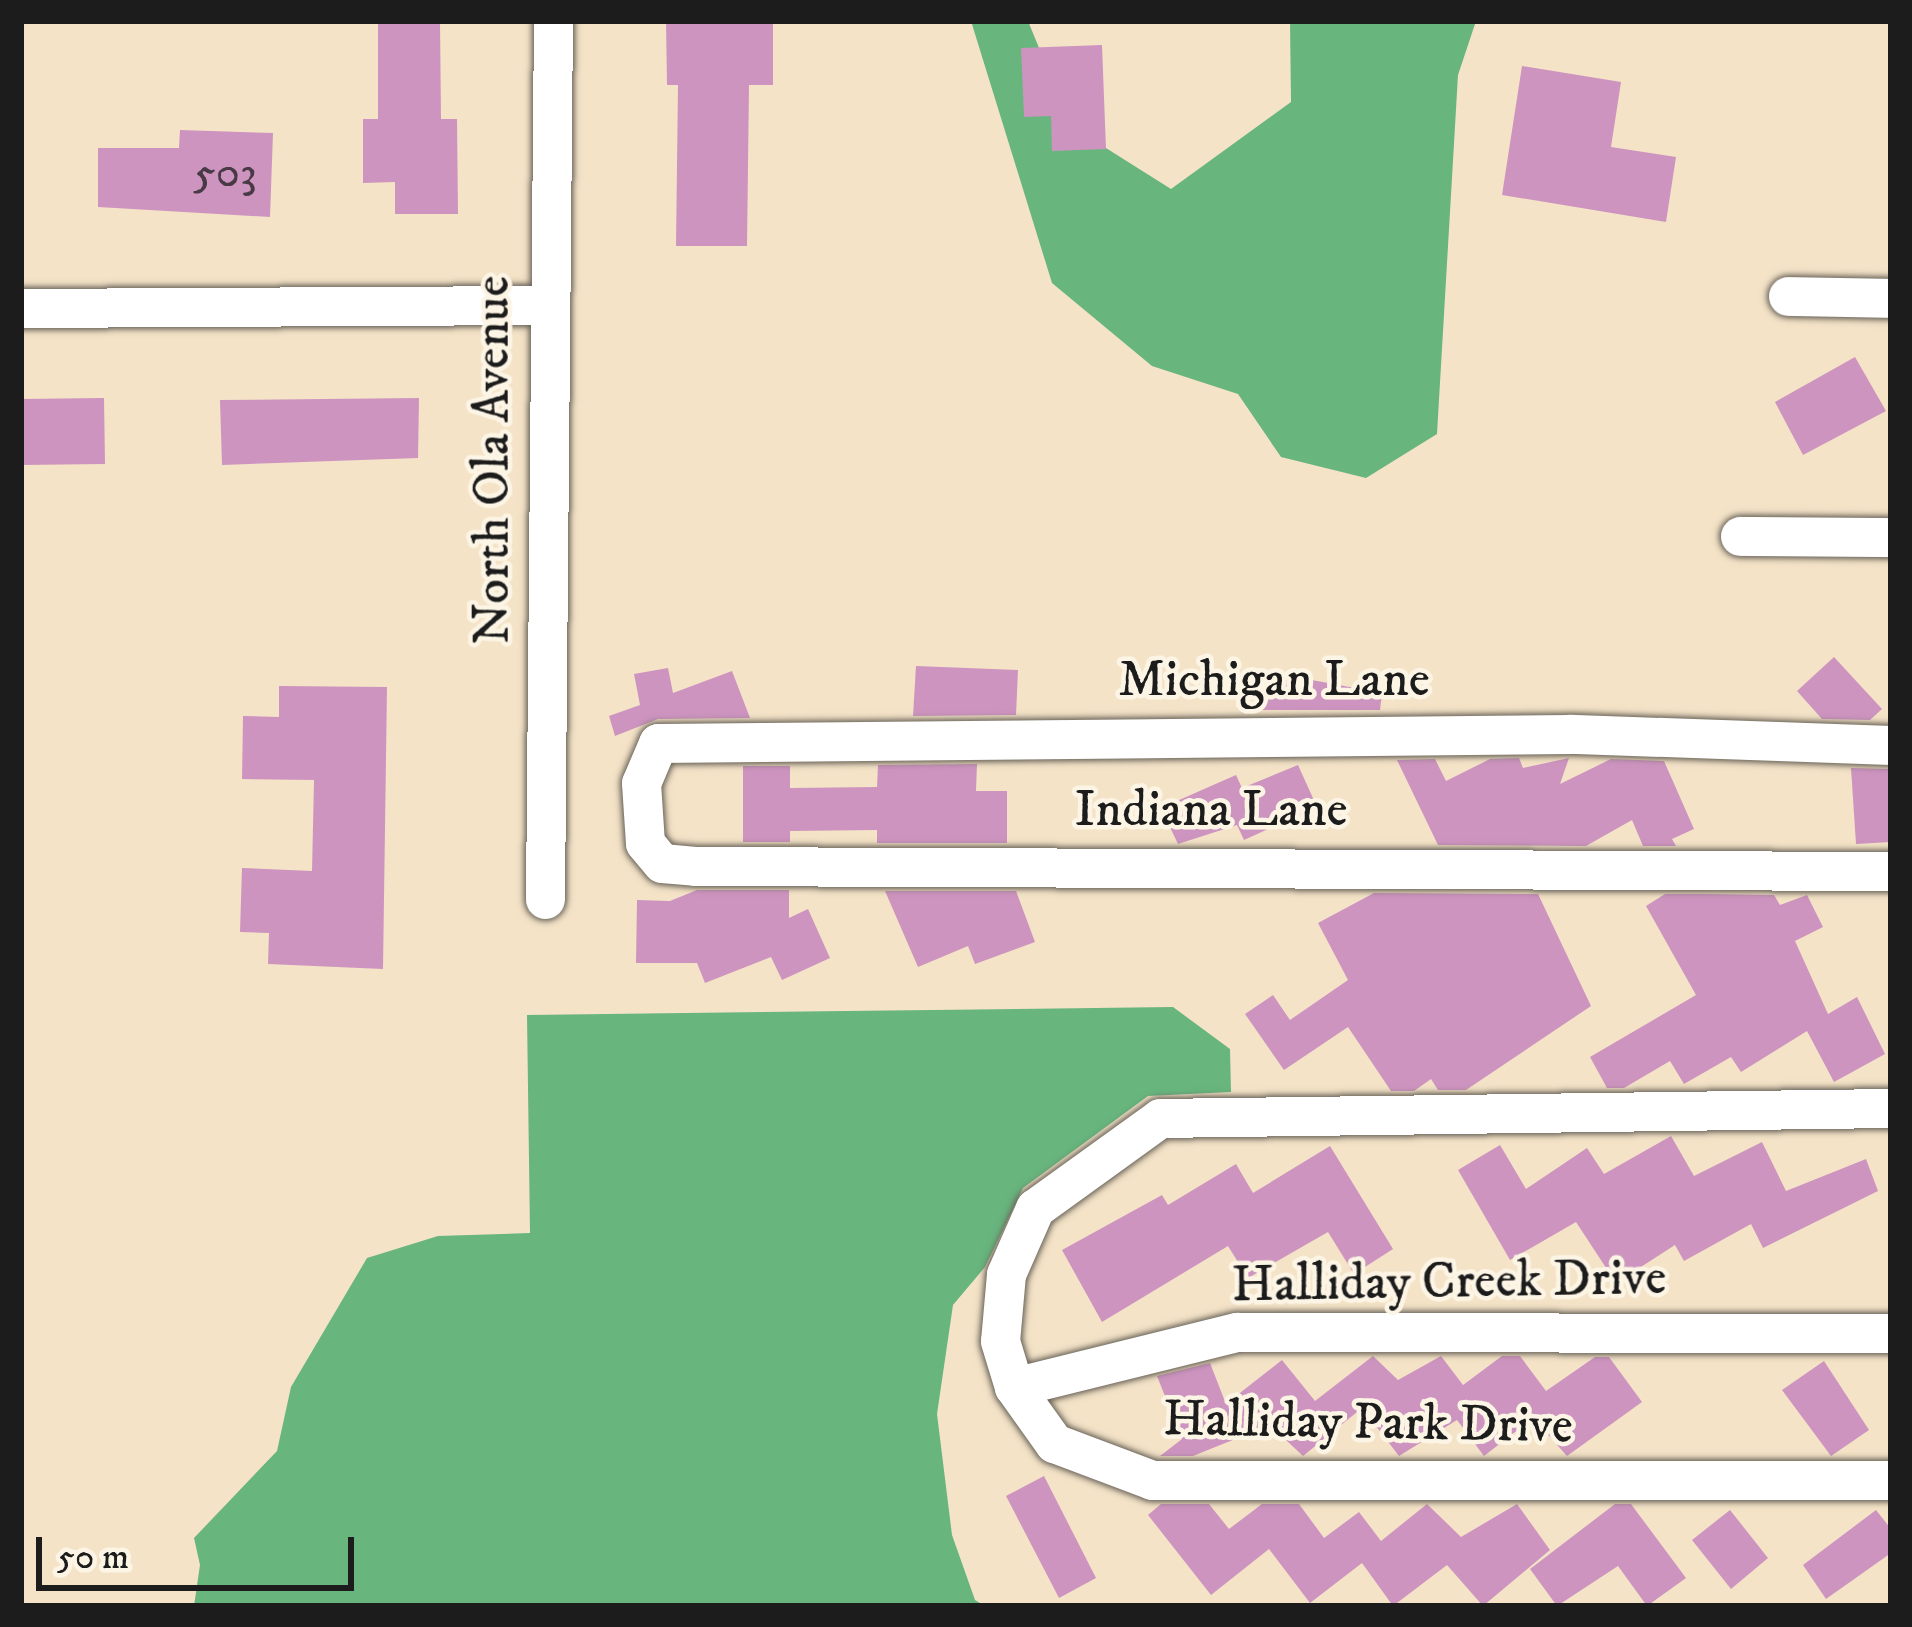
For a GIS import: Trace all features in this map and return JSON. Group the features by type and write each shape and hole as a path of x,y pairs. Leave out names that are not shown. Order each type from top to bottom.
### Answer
{"street":[{"name":"North Ola Avenue","path":"545,899 553,21"},
{"path":"1788,296 1891,298"},
{"path":"21,308 547,305"},
{"path":"1739,536 1891,537"},
{"name":"Michigan Lane","path":"658,743 1568,734 1891,745"},
{"name":"Indiana Lane","path":"658,743 641,783 645,843 662,863 1891,872"},
{"name":"Halliday Park Drive","path":"1891,1108 1160,1118 1035,1208 1006,1274 1000,1341 1014,1387 1054,1442 1152,1480 1891,1480"},
{"name":"Halliday Creek Drive","path":"1014,1387 1237,1332 1891,1333"}],"green space":[{"path":"971,21 1028,21 1071,126 1171,189 1291,102 1290,21 1476,21 1458,75 1437,434 1366,478 1281,457 1238,394 1152,366 1052,283"},
{"path":"1173,1007 1230,1049 1231,1092 1148,1096 1023,1188 985,1267 953,1305 937,1414 952,1535 975,1600 985,1606 194,1606 200,1565 194,1538 277,1451 291,1387 367,1258 438,1236 530,1233 527,1015"}],"building":[{"path":"378,21 440,21 441,119 457,119 458,214 395,214 395,182 363,183 363,119 378,119"},
{"path":"666,21 773,21 773,85 749,85 747,246 676,246 678,85 667,85"},
{"path":"1102,45 1106,149 1052,151 1051,116 1024,117 1021,48"},
{"path":"1522,66 1621,82 1611,147 1676,157 1666,222 1502,195"},
{"path":"180,130 273,133 270,217 98,207 98,148 179,148"},
{"path":"1855,357 1886,411 1803,455 1775,402"},
{"path":"104,398 105,464 21,465 21,399"},
{"path":"419,398 418,458 222,465 220,400"},
{"path":"1834,657 1882,709 1870,720 1822,719 1797,691"},
{"path":"916,666 1018,670 1016,715 913,716"},
{"path":"668,668 673,693 732,671 750,718 658,719 615,736 609,716 640,705 634,674"},
{"path":"1269,672 1382,693 1380,710 1262,710"},
{"path":"279,686 387,687 383,969 268,964 269,933 240,932 242,868 312,871 314,780 242,779 243,716 279,717"},
{"path":"1519,758 1523,768 1569,758 1560,784 1611,759 1664,761 1694,829 1672,839 1676,846 1643,846 1632,820 1586,846 1438,845 1397,760 1435,759 1446,781 1490,759"},
{"path":"977,764 976,791 1007,791 1007,843 877,843 877,830 790,831 790,842 743,842 743,766 790,766 790,788 877,787 878,765"},
{"path":"1298,765 1317,807 1244,840 1237,825 1178,844 1161,808 1236,775 1242,788"},
{"path":"1851,768 1891,769 1891,842 1856,844"},
{"path":"697,890 789,890 789,918 808,909 830,958 782,980 771,957 705,983 697,963 636,963 637,900 670,901"},
{"path":"885,891 1016,891 1035,942 975,964 968,946 918,967"},
{"path":"1374,893 1538,894 1591,1006 1466,1090 1438,1090 1431,1079 1414,1091 1391,1091 1348,1027 1284,1070 1245,1014 1273,995 1290,1020 1348,980 1318,923"},
{"path":"1665,894 1774,895 1780,905 1807,895 1823,927 1795,941 1828,1014 1857,997 1885,1054 1834,1082 1807,1031 1741,1072 1731,1057 1684,1084 1670,1061 1624,1088 1607,1088 1590,1057 1696,995 1646,906"},
{"path":"1671,1136 1694,1176 1762,1142 1786,1191 1866,1159 1878,1191 1763,1248 1751,1224 1684,1261 1675,1245 1616,1283 1576,1222 1510,1260 1458,1170 1500,1145 1526,1189 1587,1148 1604,1174"},
{"path":"1330,1146 1393,1249 1354,1274 1328,1232 1248,1278 1228,1246 1102,1322 1062,1250 1162,1195 1168,1205 1236,1164 1253,1193"},
{"path":"1373,1356 1398,1380 1441,1356 1463,1385 1502,1356 1520,1356 1546,1391 1595,1357 1609,1357 1642,1402 1567,1456 1533,1418 1484,1456 1457,1420 1399,1456 1362,1408 1303,1456 1270,1425 1193,1456 1160,1456 1182,1439 1157,1376 1210,1363 1226,1404 1282,1360 1315,1401"},
{"path":"1824,1361 1869,1430 1831,1456 1782,1390"},
{"path":"1044,1476 1096,1578 1059,1598 1006,1496"},
{"path":"1161,1504 1209,1504 1229,1529 1262,1504 1299,1504 1324,1538 1359,1512 1381,1541 1427,1504 1461,1537 1517,1504 1550,1550 1483,1606 1447,1565 1393,1606 1362,1563 1310,1603 1269,1549 1211,1595 1148,1515"},
{"path":"1615,1504 1631,1504 1686,1578 1647,1606 1618,1566 1557,1606 1530,1569"},
{"path":"1730,1510 1768,1558 1731,1589 1692,1540"},
{"path":"1876,1510 1891,1529 1891,1553 1826,1599 1803,1565"}]}
